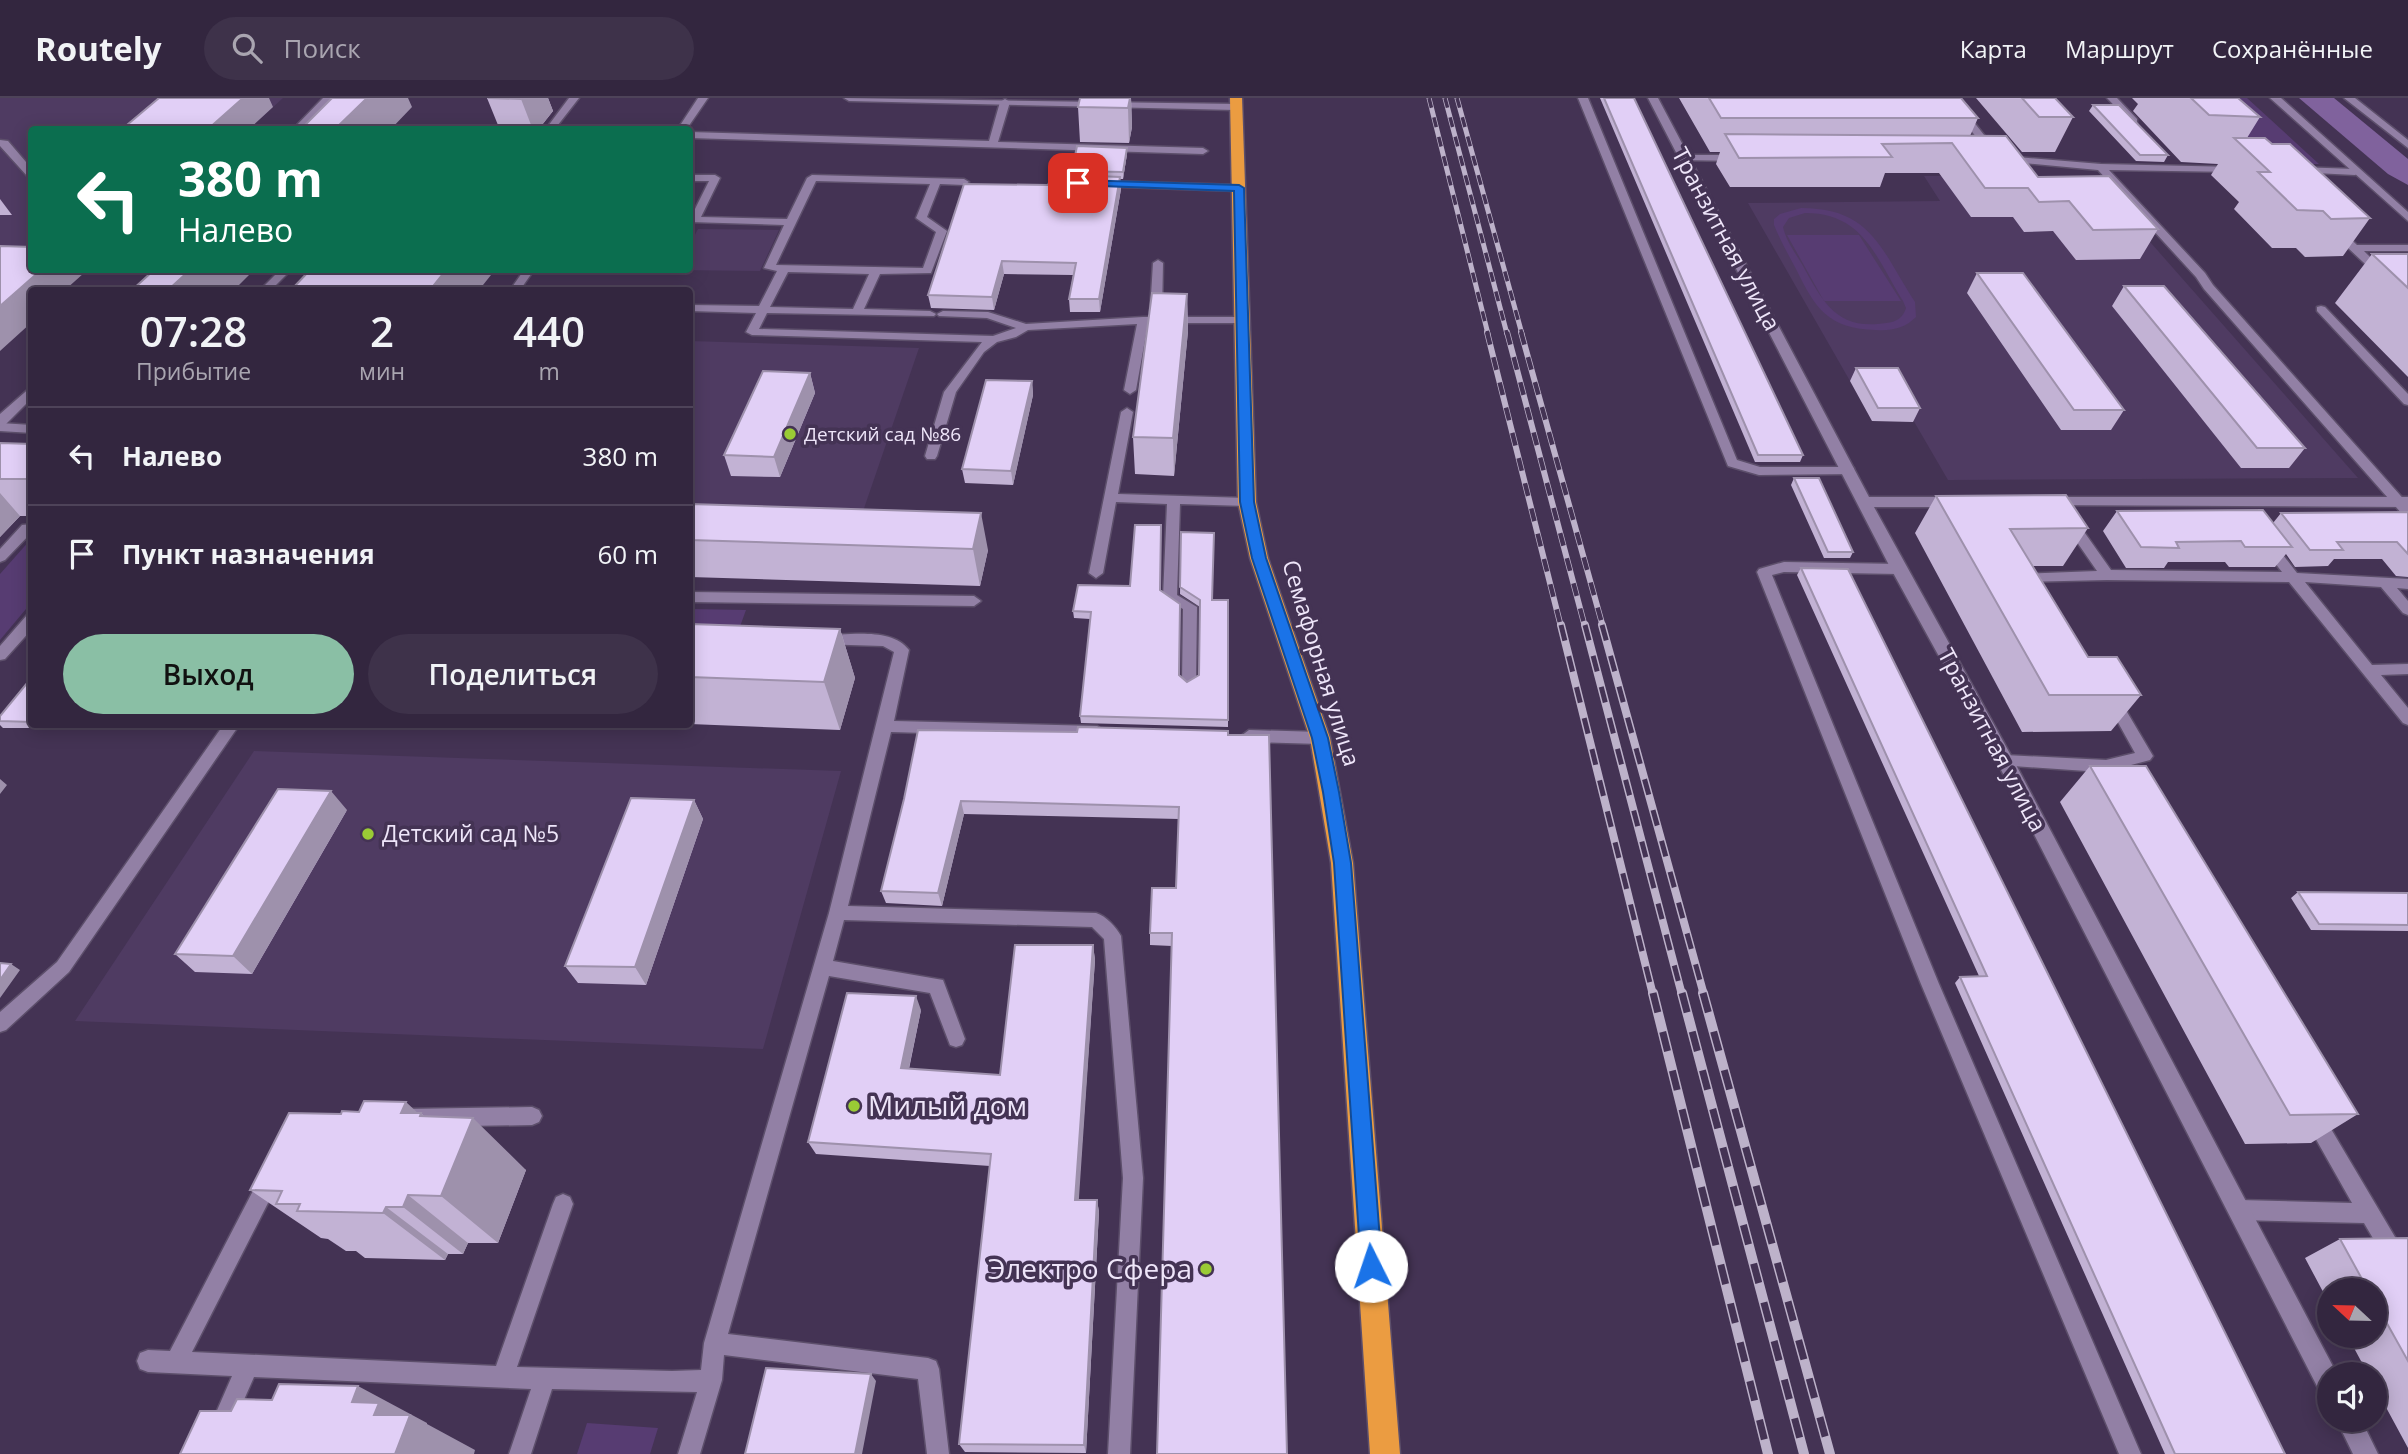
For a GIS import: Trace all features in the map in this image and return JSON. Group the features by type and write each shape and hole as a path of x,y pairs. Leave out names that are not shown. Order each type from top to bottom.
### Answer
{"highway":[{"name":"Семафорная улица","path":"1236,102 1247,502 1259,558 1320,738 1342,863 1385,1454"}],"street":[{"path":"301,126 329,98"},
{"path":"849,98 1005,102 1236,102"},
{"name":"Транзитная улица","path":"1653,98 1899,569 2005,761 2318,1362"},
{"path":"2275,98 2408,218"},
{"path":"2359,175 2408,201"},
{"path":"0,424 28,394"},
{"path":"0,424 28,428"},
{"path":"1866,502 1975,502"},
{"path":"2029,502 2239,507 2405,506"},
{"path":"2355,1432 2366,1454"}],"lane":[{"path":"552,126 573,98"},
{"path":"684,126 703,98"},
{"path":"1583,98 1732,463 1759,471 1849,471"},
{"path":"1950,98 1998,158"},
{"path":"2112,98 2141,128"},
{"path":"2349,98 2408,145"},
{"path":"993,144 1005,102"},
{"path":"693,135 1203,151"},
{"path":"0,143 5,143 28,171"},
{"path":"1682,158 1751,158"},
{"path":"1984,158 2101,167 2250,169"},
{"path":"2169,158 2179,168"},
{"path":"912,180 917,167"},
{"path":"2101,167 2201,275 2208,287 2405,506"},
{"path":"2289,170 2359,175"},
{"path":"693,178 715,178 694,220 791,222"},
{"path":"936,181 921,218 942,231 927,271 769,268 812,178 964,181"},
{"path":"1091,183 1239,188"},
{"path":"2326,222 2388,280"},
{"path":"2354,248 2408,248"},
{"path":"1156,318 1158,263"},
{"path":"784,268 752,332 993,338 1012,335 1026,327"},
{"path":"857,313 876,271"},
{"path":"268,287 283,273"},
{"path":"693,307 930,314"},
{"path":"2321,309 2408,401"},
{"path":"943,314 988,315 1026,327 1156,318 1242,320"},
{"path":"1130,390 1143,320"},
{"path":"931,456 950,392 993,338"},
{"path":"1096,573 1127,412"},
{"path":"1112,498 1247,502"},
{"path":"1174,500 1170,597 1190,607 1189,682"},
{"path":"2056,502 2106,575"},
{"path":"0,557 28,528"},
{"path":"2259,534 2408,719"},
{"path":"1899,569 1784,567 1764,572 1930,984 2130,1454"},
{"path":"2022,591 2015,579 2106,575 2292,577 2408,584"},
{"path":"2386,584 2408,610"},
{"path":"693,597 974,601"},
{"path":"0,656 28,624"},
{"path":"689,1454 711,1380 715,1343 838,913 902,650 886,641 807,640"},
{"path":"2368,670 2408,669"},
{"path":"2005,761 2106,766 2145,757 2105,687"},
{"path":"885,726 1116,732"},
{"path":"0,1024 63,967 230,728"},
{"path":"1239,736 1320,738"},
{"path":"2106,766 2127,801"},
{"path":"838,913 1096,920 1112,936 1133,1178 1119,1454"},
{"path":"822,967 937,986 957,1039"},
{"path":"2307,1107 2408,1279"},
{"path":"383,1129 408,1116 532,1116"},
{"path":"175,1364 262,1194 298,1174"},
{"path":"503,1377 563,1204"},
{"path":"2239,1210 2370,1213"},
{"path":"715,1343 928,1369 938,1454"},
{"path":"148,1361 503,1377 672,1382 711,1380"},
{"path":"209,1454 248,1365"},
{"path":"520,1454 545,1378"}],"shaded area":[{"path":"0,98 283,98 252,126 28,126 28,271 0,270"},
{"path":"2207,98 2247,98 2319,164 2276,164"},
{"path":"2299,98 2334,98 2408,159 2408,185 2388,174"},
{"path":"1924,176 2092,176 2358,478 1948,480 1891,382 1850,381 1748,203 1940,201"},
{"path":"1801,208 1825,210 1844,215 1859,224 1883,249 1893,265 1915,302 1916,317 1898,328 1876,330 1846,326 1825,314 1810,295 1776,231 1774,219 1780,214","holes":["1805,213 1825,215 1855,230 1876,254 1906,308 1899,319 1886,323 1855,323 1843,318 1825,302 1783,227 1789,218"]},
{"path":"698,229 779,230 760,271 693,270 693,238"},
{"path":"1787,235 1859,235 1901,301 1824,301"},
{"name":"Детский сад №86","path":"693,341 919,348 859,523 693,520"},
{"path":"28,542 28,607 0,640 0,574"},
{"path":"693,609 746,610 738,632 693,631"},
{"path":"254,751 841,771 763,1049 75,1021"},
{"path":"587,1423 658,1428 650,1454 577,1454"}],"building":[{"path":"159,98 243,98 212,126 126,126"},
{"path":"332,98 367,98 338,126 304,126"},
{"path":"1080,98 1130,98 1128,108 1078,107"},
{"path":"1604,98 1634,98 1803,455 1758,455"},
{"path":"1709,98 1961,98 1978,118 1721,118"},
{"path":"2022,98 2055,98 2073,117 2039,117"},
{"path":"2191,98 2238,98 2260,117 2209,115"},
{"path":"2093,105 2119,105 2168,155 2140,155"},
{"path":"1725,134 2006,136 2038,177 2109,176 2158,229 2093,230 2069,201 2039,202 2028,188 1985,188 1952,143 1882,144 1892,157 1739,158"},
{"path":"2234,138 2265,138 2272,144 2290,144 2370,218 2331,219 2323,211 2297,210 2258,172 2270,172"},
{"path":"1077,146 1127,148 1123,172 1072,171"},
{"path":"1069,175 1120,177 1099,299 1069,299 1076,263 1002,261 992,297 928,295 964,184 1048,185 1050,180 1067,181"},
{"path":"0,246 28,247 28,273 38,273 0,306"},
{"path":"2372,254 2408,254 2408,288"},
{"path":"151,273 187,273 171,287 135,287"},
{"path":"307,273 444,273 432,287 294,287"},
{"path":"1977,273 2023,273 2124,410 2074,410"},
{"path":"2124,286 2164,286 2305,448 2257,448"},
{"path":"1152,293 1187,294 1173,438 1133,437"},
{"path":"1856,368 1898,368 1920,408 1878,408"},
{"path":"763,371 810,373 774,457 724,455"},
{"path":"986,380 1032,381 1011,471 962,469"},
{"path":"0,443 28,444 28,479 0,479"},
{"path":"1794,478 1819,478 1853,552 1828,552"},
{"path":"2066,495 2088,528 2010,529 2088,657 2117,657 2141,695 2049,695 1936,496"},
{"path":"693,504 981,513 973,549 693,540"},
{"path":"2263,510 2292,547 2245,547 2241,541 2176,542 2179,548 2141,547 2117,511"},
{"path":"2408,512 2408,554 2397,542 2337,542 2343,550 2310,550 2281,513"},
{"path":"1135,525 1161,525 1160,590 1180,604 1179,675 1187,682 1199,675 1200,600 1180,587 1181,532 1214,533 1212,600 1228,600 1228,720 1080,716 1091,612 1073,611 1078,585 1130,586"},
{"path":"1801,568 1848,569 2285,1454 2175,1454 1960,977 1987,976"},
{"path":"693,624 840,629 824,682 693,677"},
{"path":"28,682 28,722 0,721 0,716"},
{"path":"1078,727 1228,731 1228,735 1269,735 1287,1454 1157,1454 1172,933 1150,933 1152,888 1176,888 1179,807 961,801 938,893 881,891 918,730 1077,732"},
{"path":"2090,766 2146,766 2358,1114 2290,1115"},
{"path":"278,789 331,791 233,956 175,954"},
{"path":"631,798 694,800 635,967 565,966"},
{"path":"2298,892 2408,893 2408,925 2319,924"},
{"path":"1015,945 1093,945 1075,1200 1097,1200 1084,1445 959,1444 991,1154 808,1142 847,993 916,996 901,1068 1000,1075"},
{"path":"0,963 11,964 0,980"},
{"path":"364,1101 406,1102 401,1113 421,1113 420,1116 473,1118 441,1196 408,1195 403,1207 386,1207 383,1213 297,1211 300,1204 276,1204 282,1191 250,1190 289,1113 359,1112"},
{"path":"2408,1238 2408,1361 2387,1323 2387,1278 2361,1278 2340,1239"},
{"path":"766,1368 871,1374 855,1454 745,1454"},
{"path":"279,1384 358,1386 352,1402 379,1403 374,1415 410,1415 395,1454 180,1454 200,1411 231,1411 237,1399 272,1400"}],"railway":[{"path":"1429,98 1488,334"},
{"path":"1445,98 1507,334"},
{"path":"1457,98 1522,334"},
{"path":"1487,332 1561,627"},
{"path":"1507,332 1585,627"},
{"path":"1521,332 1603,627"},
{"path":"1561,625 1653,995"},
{"path":"1585,625 1682,995"},
{"path":"1602,625 1704,995"},
{"path":"1653,993 1768,1454"},
{"path":"1682,993 1804,1454"},
{"path":"1703,993 1830,1454"}],"place":[{"name":"Детский сад №86","path":"790,434"},
{"name":"Детский сад №5","path":"368,834"},
{"name":"Милый дом","path":"854,1106"},
{"name":"Электро Сфера","path":"1206,1269"}],"route":[{"path":"1078,183 1239,188 1247,502 1259,558 1320,738 1331,792 1342,863 1371,1266"}]}
